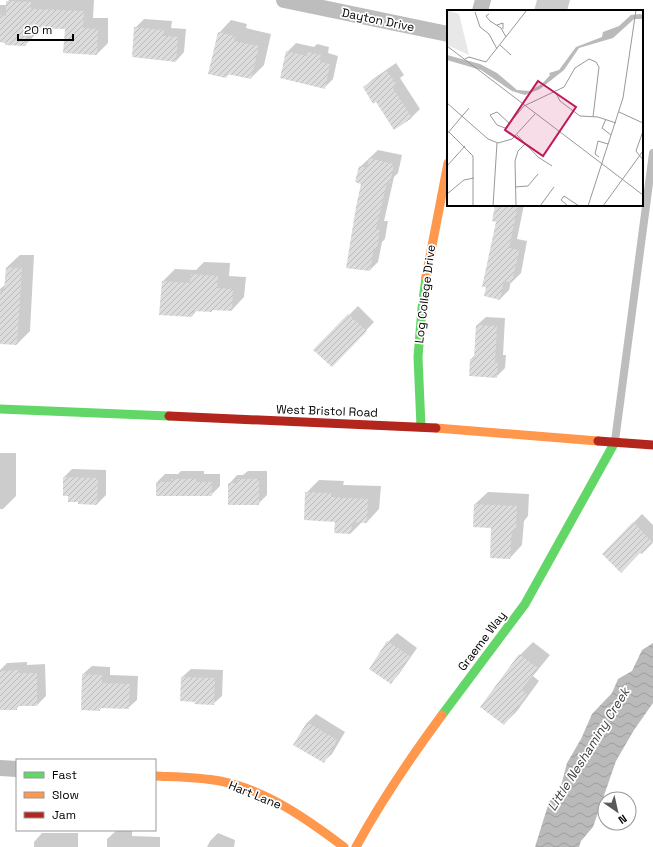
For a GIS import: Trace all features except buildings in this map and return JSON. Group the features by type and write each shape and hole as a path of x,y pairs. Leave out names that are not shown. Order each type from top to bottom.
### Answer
{"street":[{"name":"Dayton Drive","path":"284,0 312,3 447,34"},
{"path":"480,10 483,0"},
{"name":"Log College Drive","path":"421,427 418,358 423,300 431,243 447,168"},
{"name":"West Bristol Road","path":"0,409 421,427 653,445"},
{"name":"Graeme Way","path":"356,847 371,820 421,743 525,604 615,442"},
{"path":"0,768 16,769"},
{"name":"Hart Lane","path":"156,776 205,779 228,783 250,790 297,814 344,847"}],"lane":[{"path":"615,442 653,153"}],"water":[{"name":"Little Neshaminy Creek","path":"653,643 653,703 634,730 616,761 606,791 597,791 597,816 593,827 581,841 579,847 535,847 549,802 561,786 567,763 581,739 592,714 612,693 618,679 632,671 642,650"}],"traffic: fast":[{"path":"421,427 418,357 426,277"},
{"path":"0,409 169,416"},
{"path":"442,715 525,604 615,442"}],"traffic: slow":[{"path":"426,277 447,168"},
{"path":"436,428 598,441"},
{"path":"356,847 397,780 442,715"},
{"path":"156,776 187,777 220,781 254,791 270,798 301,816 344,847"}],"traffic: jam":[{"path":"169,416 436,428"},
{"path":"598,441 653,445"}]}
